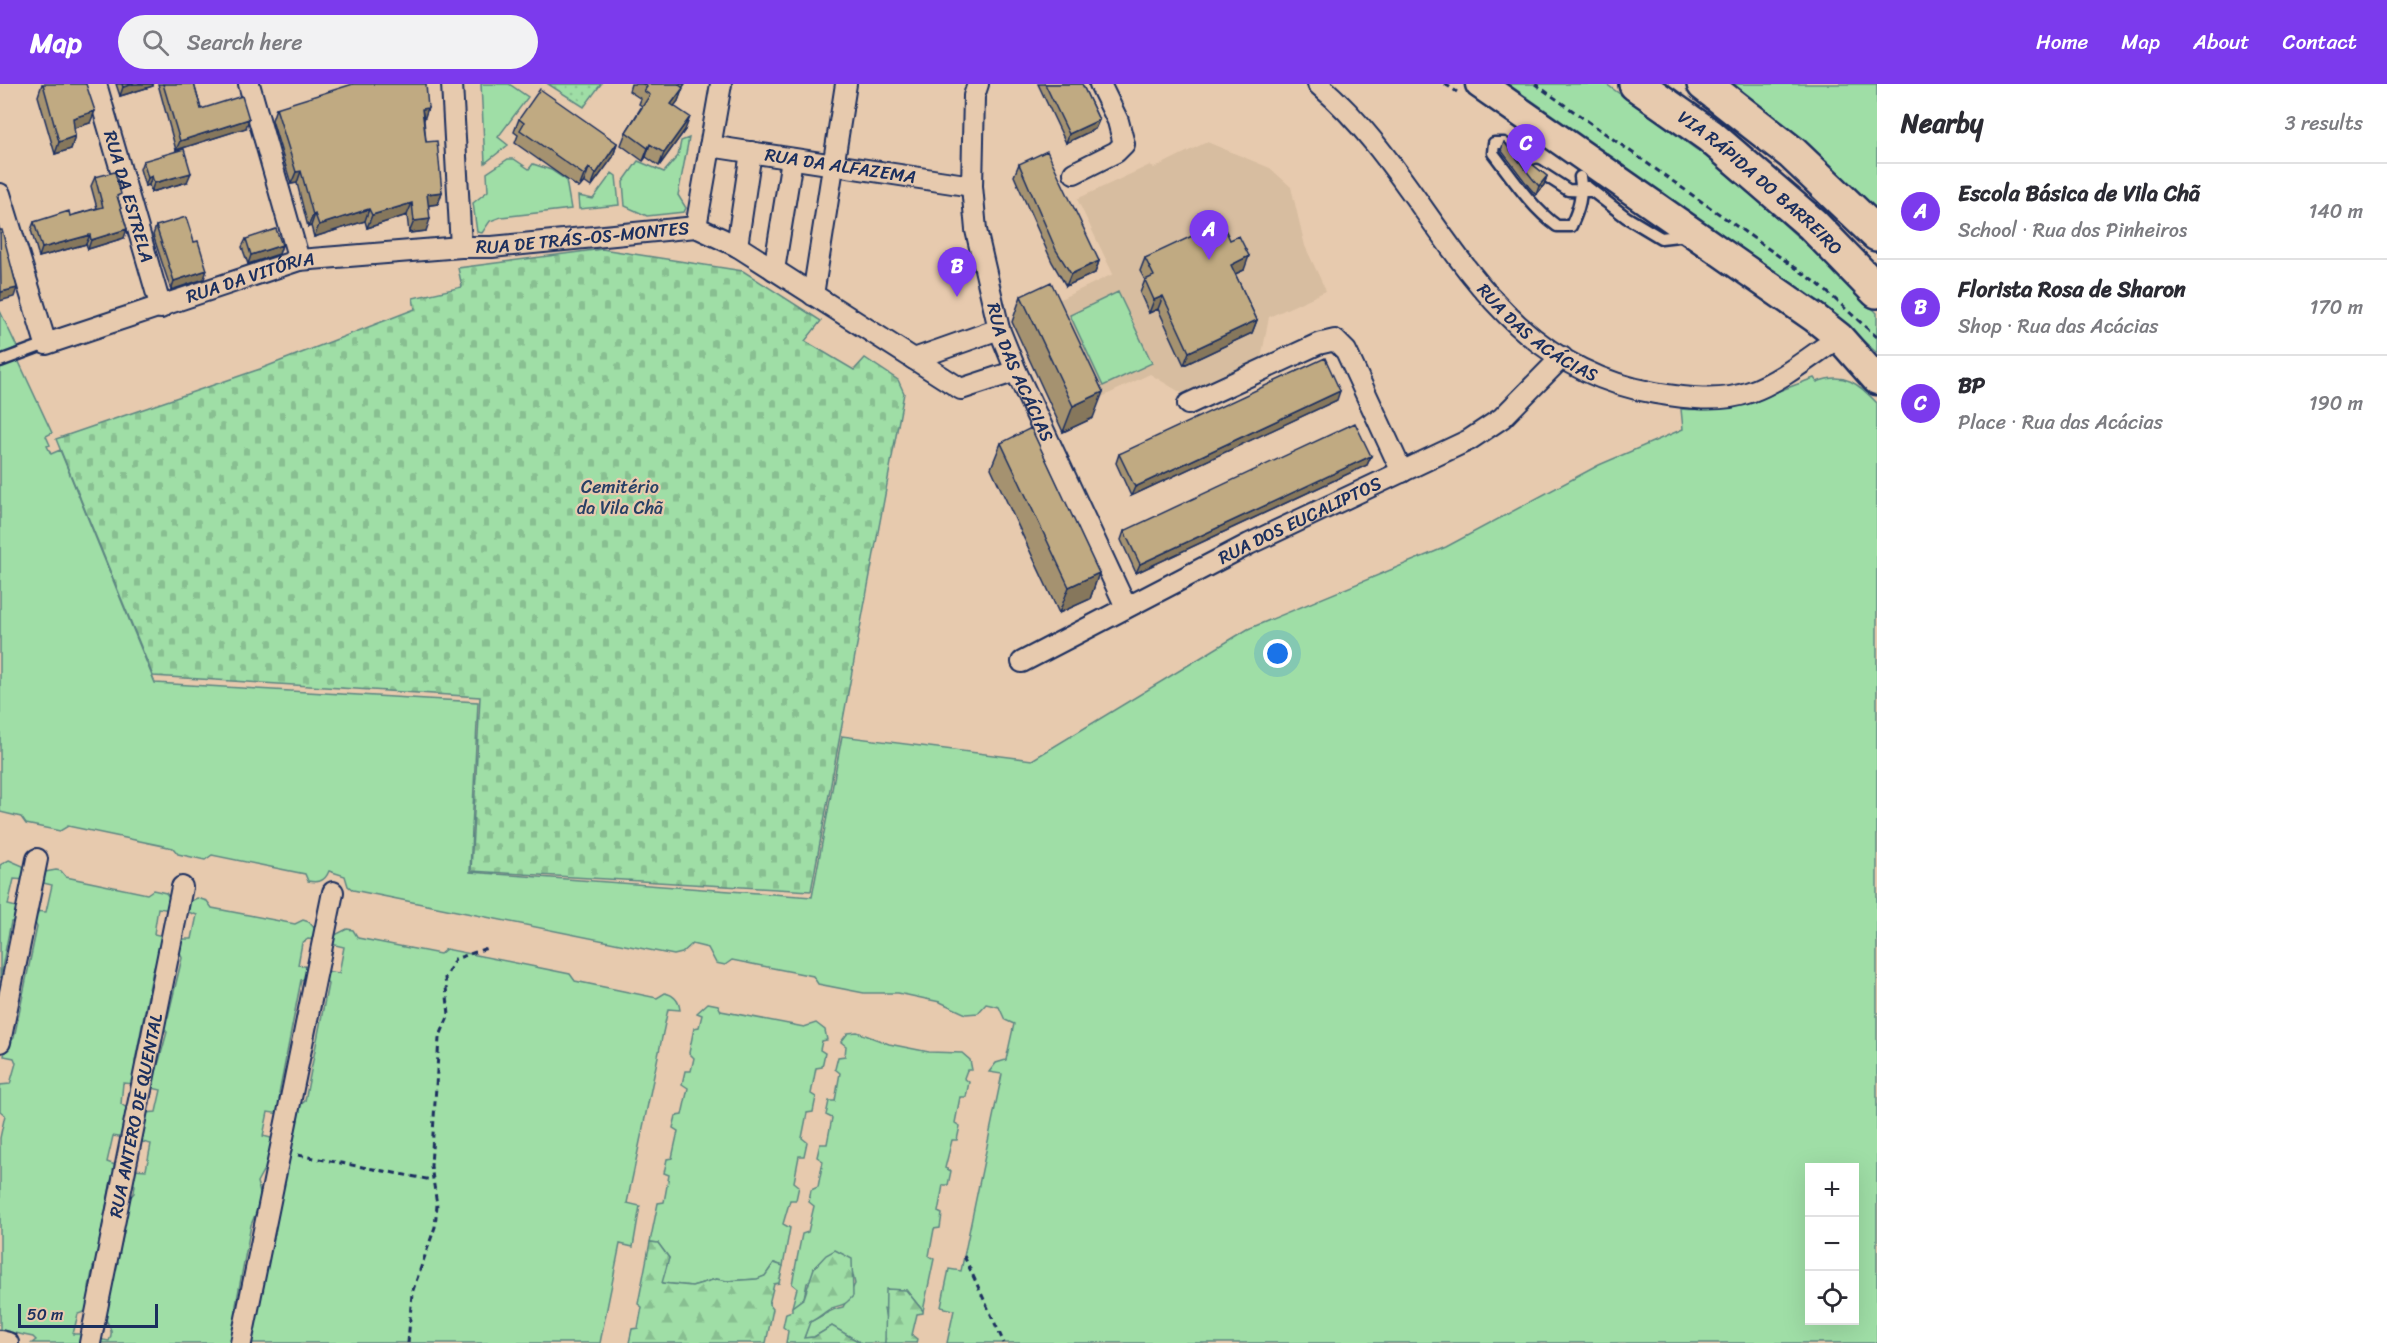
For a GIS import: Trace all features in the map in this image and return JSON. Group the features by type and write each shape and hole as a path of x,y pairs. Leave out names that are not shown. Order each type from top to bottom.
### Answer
{"highway":[{"name":"VIA RÁPIDA DO BARREIRO","path":"1636,84 1710,136 1812,224 1877,291"},
{"path":"1704,84 1792,153 1877,234"}],"main road":[{"path":"1480,84 1578,164 1693,234 1815,318 1839,338 1877,380"}],"street":[{"name":"RUA DA ESTRELA","path":"96,84 161,308"},
{"path":"249,84 299,260"},
{"path":"452,84 461,247"},
{"path":"696,226 721,84"},
{"path":"813,295 846,84"},
{"name":"RUA DAS ACÁCIAS","path":"978,84 974,96 972,186 976,230 999,329 1016,371 1126,607"},
{"path":"1074,173 1116,152 1124,144 1120,127 1100,84"},
{"name":"RUA DAS ACÁCIAS","path":"1318,84 1349,114 1374,144 1498,308 1531,337 1562,357 1601,377 1643,391 1678,397 1729,397 1749,392 1767,383 1839,338"},
{"name":"RUA DA ALFAZEMA","path":"710,146 972,186"},
{"path":"737,246 751,152"},
{"path":"774,270 792,159"},
{"path":"0,194 46,344"},
{"name":"RUA DE TRÁS-OS-MONTES","path":"461,247 492,247 696,226 737,246 961,389 1016,371"},
{"name":"RUA DA VITÓRIA","path":"46,344 161,308 299,260 461,247"},
{"path":"914,359 999,329"},
{"path":"1188,404 1318,344 1335,340 1346,351 1402,472"},
{"name":"RUA DOS EUCALIPTOS","path":"1022,662 1249,544 1486,430 1502,418 1562,357"},
{"path":"0,1042 37,859"},
{"name":"RUA ANTERO DE QUENTAL","path":"90,1343 182,887"},
{"path":"241,1343 333,892"},
{"path":"0,1341 8,1343"}],"lane":[{"path":"1578,164 1586,191 1571,226 1557,226 1542,215 1510,176 1493,153 1494,143 1504,143 1515,154 1568,190 1586,191 1661,238 1693,234"},
{"path":"0,361 46,344"}],"path":[{"path":"1535,84 1817,283 1877,337"},
{"path":"408,1343 412,1293 435,1227 437,1204 432,1180 438,1038 449,1015 445,978 455,959 487,948"},
{"path":"281,1152 432,1180"},
{"path":"964,1256 1004,1343"}],"shaded area":[{"path":"1207,142 1270,168 1291,187 1305,246 1326,291 1269,317 1261,359 1183,394 1150,374 1102,397 1056,301 1113,274 1077,199 1150,165 1154,168"}],"green space":[{"path":"481,84 509,84 528,97 498,137 508,145 485,163"},
{"path":"548,84 601,84 584,107"},
{"path":"1508,84 1606,84 1723,169 1843,278 1877,313 1877,353 1819,301 1797,289 1717,230"},
{"path":"1727,84 1877,84 1877,215"},
{"path":"689,138 678,195 686,208 684,212 647,216 625,206 623,182 638,161 664,172 678,156 681,141"},
{"path":"508,159 514,159 529,169 533,164 551,170 566,180 571,209 501,217 490,221 482,233 477,232 473,203 488,191 487,173"},
{"path":"612,173 616,176 619,205 579,209 578,196 593,199"},
{"name":"Cemitério da Vila Chã","path":"602,249 743,271 821,321 805,341 854,370 865,358 898,380 904,393 811,891 471,871 480,697 153,676 56,439 260,369 415,309 413,298 462,287 458,268"},
{"path":"1118,292 1152,363 1103,386 1070,315"},
{"path":"0,311 17,347 13,349 52,433 46,436 50,445 47,446 51,454 60,450 155,683 478,702 470,872 812,897 842,736 1032,760 1248,629 1446,547 1599,465 1683,429 1681,409 1733,405 1814,378 1817,382 1835,378 1843,379 1857,385 1877,403 1877,1343 947,1343 954,1310 941,1307 949,1269 961,1271 1002,1074 989,1072 996,1063 1006,1060 1014,1024 1005,1020 999,1007 986,1004 978,1013 966,1014 940,1002 898,993 864,993 818,984 813,976 732,960 725,965 716,963 708,948 692,944 682,953 674,955 353,890 348,886 345,876 329,871 321,880 308,881 305,874 212,855 205,860 178,854 173,848 68,826 60,831 26,824 21,817 0,812"},
{"path":"9,860 23,866 26,880 14,879 8,905 20,908 17,921 11,922 0,978 0,865"},
{"path":"61,871 66,877 147,894 153,890 166,893 171,900 171,910 158,908 154,934 167,937 153,970 135,1061 136,1084 123,1083 121,1104 131,1111 125,1138 113,1136 107,1162 118,1166 116,1179 111,1181 97,1254 101,1256 98,1266 93,1267 89,1287 90,1310 78,1314 73,1334 83,1334 84,1343 32,1343 36,1340 33,1337 0,1330 0,1138 5,1115 0,1111 0,1085 10,1084 16,1063 14,1058 4,1056 6,1046 14,1038 37,927 32,917 33,911 46,912 52,885 39,882 45,872"},
{"path":"197,898 207,901 212,908 295,924 303,920 309,922 316,930 315,940 308,939 302,943 298,965 309,967 308,977 301,980 279,1094 283,1100 280,1114 268,1112 263,1136 275,1139 269,1173 263,1171 257,1182 260,1193 264,1192 251,1225 236,1305 235,1338 229,1343 97,1343 98,1339 109,1341 111,1336 103,1311 104,1300 116,1270 113,1266 118,1247 122,1242 128,1200 134,1193 135,1185 131,1182 133,1169 146,1170 151,1144 138,1141 144,1113 156,1112 161,1090 148,1087 150,1071 157,1069 167,1032 161,1026 162,1021 168,1017 182,958 178,946 180,939 192,939 197,915 185,911 191,901"},
{"path":"347,929 353,930 358,938 440,954 446,949 570,974 575,981 657,998 665,993 677,1001 680,1010 668,1009 627,1203 640,1206 633,1247 620,1244 600,1343 250,1343 299,1106 305,1101 328,984 325,978 326,971 339,973 344,947 331,944 333,936"},
{"path":"708,1003 718,1005 721,1011 804,1027 816,1023 825,1030 827,1040 822,1041 820,1050 825,1053 822,1067 816,1068 811,1094 816,1097 813,1112 807,1113 802,1138 807,1142 804,1156 799,1156 794,1182 799,1186 796,1200 790,1200 783,1224 790,1228 783,1266 774,1263 765,1276 758,1279 727,1281 716,1279 692,1286 661,1283 669,1258 658,1243 650,1242 658,1203 664,1202 669,1175 664,1173 667,1159 672,1158 678,1131 673,1128 676,1116 682,1115 688,1088 682,1084 685,1071 691,1071 694,1058 689,1053 694,1028 699,1027 702,1015 697,1013"},
{"path":"857,1032 889,1044 929,1052 962,1053 970,1060 972,1070 967,1070 964,1078 969,1082 966,1097 960,1097 955,1123 960,1126 957,1140 952,1140 945,1168 951,1171 948,1185 943,1185 938,1212 942,1214 940,1228 934,1229 929,1256 934,1259 923,1311 906,1290 884,1309 888,1328 885,1343 861,1343 832,1326 814,1337 804,1338 809,1322 834,1309 843,1307 855,1284 851,1266 807,1283 804,1298 792,1307 797,1288 792,1284 802,1234 808,1232 814,1206 809,1202 811,1190 818,1187 823,1161 817,1157 820,1144 827,1144 832,1118 826,1115 829,1101 835,1101 840,1073 835,1069 838,1057 845,1056 846,1046 841,1042 848,1033"},
{"path":"650,1242 658,1243 669,1258 662,1283 692,1286 716,1279 727,1281 757,1279 765,1276 774,1263 783,1266 779,1283 774,1284 769,1304 773,1309 766,1343 629,1343 632,1329 638,1328 642,1307 638,1304"},
{"path":"835,1250 852,1259 853,1296 845,1304 832,1308 810,1322 804,1338 814,1337 832,1326 861,1343 786,1343 788,1331 783,1327 786,1313 792,1311 792,1307 804,1298 814,1268 826,1255"},
{"path":"886,1289 906,1290 923,1311 917,1314 912,1335 917,1339 916,1343 885,1343"}],"building":[{"path":"43,84 86,84 95,111 73,118 75,136 59,142"},
{"path":"163,84 194,84 201,109 242,96 249,119 180,141"},
{"path":"353,84 426,84 428,108 422,109 426,142 437,141 442,192 427,194 430,219 414,221 412,203 372,215 369,209 319,225 315,214 313,215 301,171 296,172 276,108"},
{"path":"643,84 680,84 683,88 671,104 690,117 664,153 650,144 648,148 626,132 650,95 644,91 647,87"},
{"path":"1045,84 1082,84 1099,120 1069,134"},
{"path":"540,89 617,143 596,174 589,168 584,175 520,130 524,123 519,119"},
{"path":"1504,142 1547,176 1539,186 1532,178"},
{"path":"184,149 191,173 154,183 152,176 148,178 143,161"},
{"path":"1047,151 1099,261 1071,274 1056,250 1019,164"},
{"path":"115,172 121,194 117,196 127,229 91,240 90,235 42,248 34,222 69,211 70,216 103,207 95,177"},
{"path":"186,217 194,242 198,241 207,270 174,281 156,226"},
{"path":"1222,222 1230,240 1239,236 1249,256 1231,265 1257,320 1189,352 1163,296 1154,300 1145,280 1154,276 1145,258"},
{"path":"276,229 282,245 251,255 246,239"},
{"path":"0,230 2,230 17,288 1,292"},
{"path":"1051,282 1103,392 1073,406 1021,296"},
{"path":"1325,358 1340,391 1135,487 1119,454"},
{"path":"1355,423 1371,456 1140,564 1124,531"},
{"path":"1031,428 1099,573 1069,587 1001,443"}],"place":[{"name":"BP","path":"1526,174"},
{"name":"Escola Básica de Vila Chã","path":"1209,260"},
{"name":"Florista Rosa de Sharon","path":"957,297"}]}
